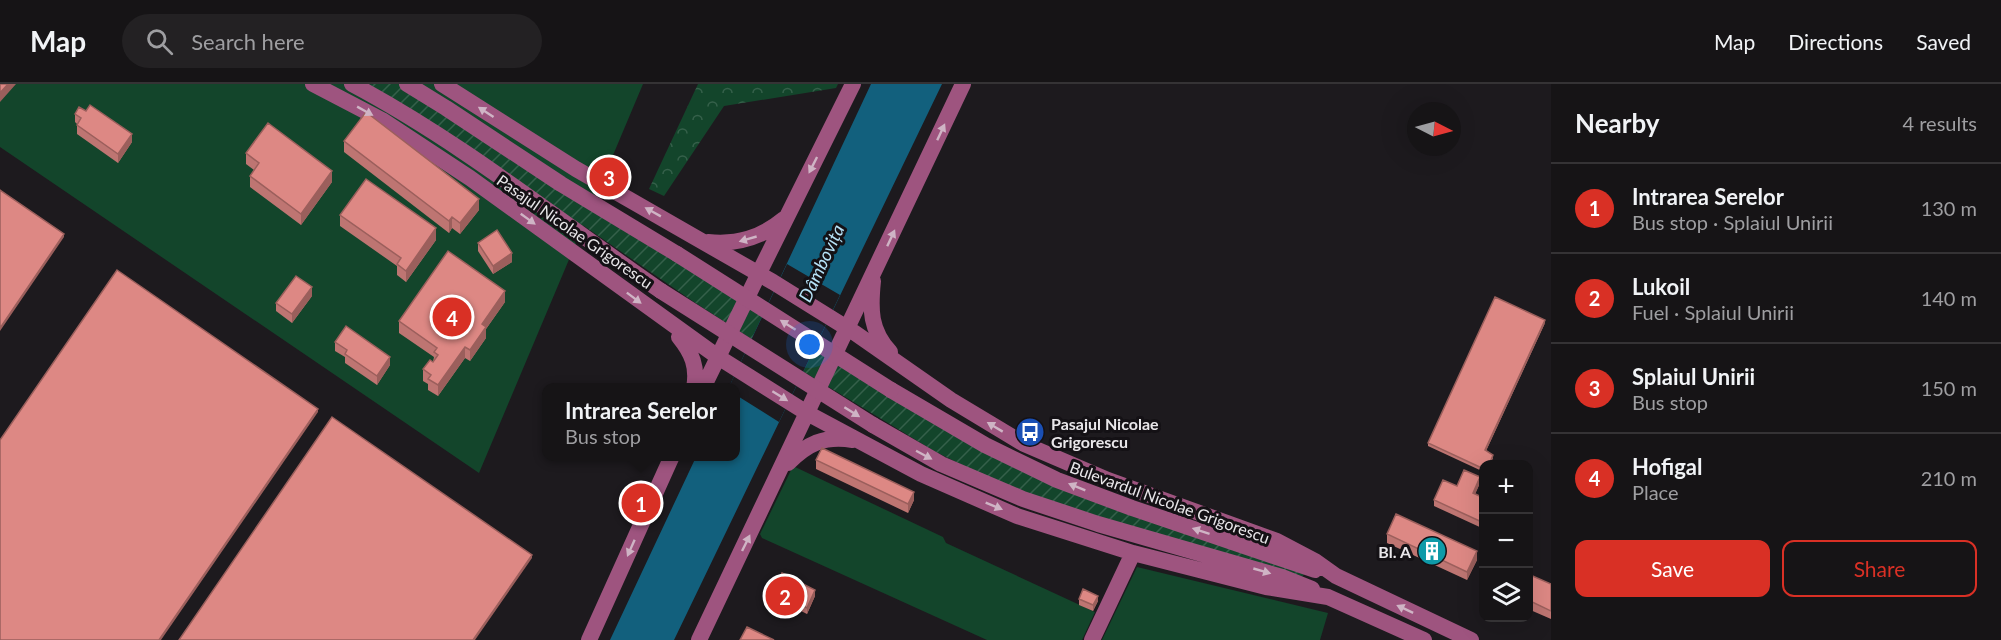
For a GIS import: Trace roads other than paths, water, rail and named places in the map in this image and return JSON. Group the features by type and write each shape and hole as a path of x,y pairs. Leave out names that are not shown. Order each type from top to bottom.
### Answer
{"main road":[{"path":"313,84 382,120 451,165 562,243 666,322 718,357 807,413 921,474 979,501 1041,524 1133,553 1266,587 1328,597 1424,640"},
{"name":"Pasajul Nicolae Grigorescu","path":"352,84 389,104 440,137 661,291 873,425 941,464 1023,499 1107,527 1282,577 1328,597"},
{"name":"Pasajul Nicolae Grigorescu","path":"407,84 561,184 677,254 891,390 994,450 1057,480 1132,508 1336,576"},
{"name":"Bulevardul Nicolae Grigorescu","path":"442,84 576,169 759,273 848,328 971,413 1044,454 1108,480 1263,535 1299,552 1336,576 1471,640"},
{"path":"706,383 854,84"},
{"path":"699,640 963,84"},
{"path":"704,241 726,243 748,240 768,231 787,217"},
{"path":"875,271 872,301 875,330 886,347 905,368"},
{"path":"666,322 693,358 696,374 694,383"},
{"path":"781,470 804,449 820,440 844,438 857,440"},
{"path":"589,640 670,461"},
{"path":"1092,640 1133,553"}],"water":[{"name":"Dâmbovița","path":"871,84 942,84 674,640 610,640 694,461 740,461 740,383 731,383"}],"place":[{"name":"Splaiul Unirii","path":"609,177"},
{"name":"Hofigal","path":"452,317"},
{"name":"Pasajul Nicolae Grigorescu","path":"1030,432"},
{"name":"Intrarea Serelor","path":"641,503"},
{"name":"Bl. A","path":"1432,551"},
{"name":"Lukoil","path":"785,596"}]}
